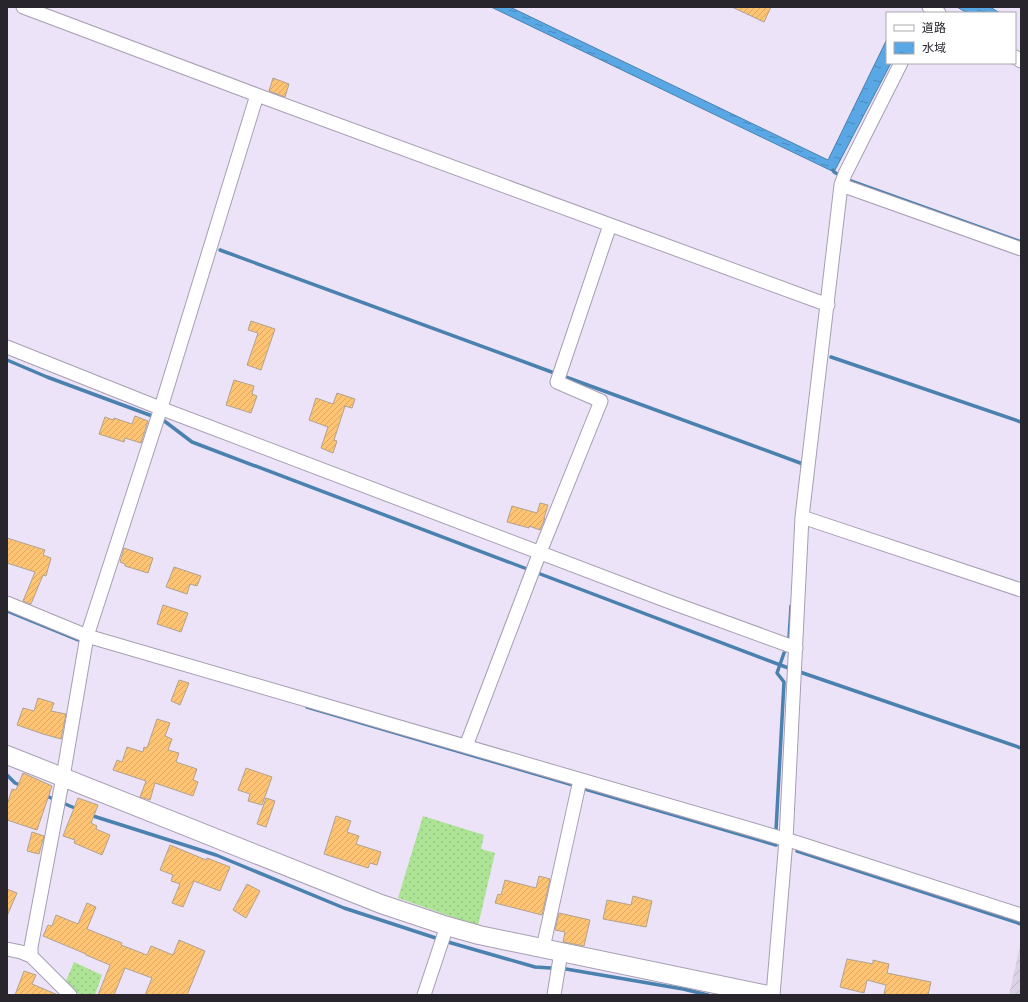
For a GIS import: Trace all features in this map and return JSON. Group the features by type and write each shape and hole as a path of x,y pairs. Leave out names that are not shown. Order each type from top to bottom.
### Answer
{"street":[{"path":"23,7 257,96 828,305"},
{"path":"773,995 786,840 802,517 843,180 901,64"},
{"path":"31,956 31,947 59,802 87,636 158,415 257,96"},
{"path":"843,180 1021,248"},
{"path":"466,746 532,572 601,401 557,382 610,225"},
{"path":"8,349 158,415 540,552 667,601 796,655"},
{"path":"802,517 1021,590"},
{"path":"7,602 87,636 806,845 1021,915"},
{"path":"7,756 381,904 444,935 479,935 543,948 560,963 768,995"},
{"path":"543,948 580,780"},
{"path":"424,995 444,935"},
{"path":"7,949 31,956 70,995"},
{"path":"554,995 560,963"}],"shaded area":[{"path":"1021,942 1021,995 1009,995"}],"green space":[{"path":"423,816 484,835 481,849 495,853 478,926 398,898"},
{"path":"74,962 102,975 95,995 75,993 65,983"}],"water":[{"path":"491,7 510,7 828,160 886,41 886,64 890,64 834,172"},
{"path":"957,7 990,7 998,12 965,12"}],"building":[{"path":"732,7 771,7 764,22"},
{"path":"273,78 289,84 285,97 269,91"},
{"path":"251,321 275,329 261,370 247,365 258,333 248,330"},
{"path":"234,380 254,386 252,394 257,396 251,413 226,405"},
{"path":"337,393 355,399 352,408 345,406 334,440 337,441 333,453 321,448 328,427 309,420 316,398 333,404"},
{"path":"135,416 148,421 141,443 125,438 124,442 99,434 105,417 113,420 114,418 132,424"},
{"path":"540,503 548,505 540,530 529,526 529,528 507,522 512,506 537,513"},
{"path":"7,538 45,550 43,555 51,558 46,576 43,575 31,604 23,601 35,572 7,563"},
{"path":"124,548 153,558 148,573 125,566 125,564 120,562"},
{"path":"174,567 201,576 197,586 190,584 187,594 166,587"},
{"path":"163,605 188,613 181,632 157,624"},
{"path":"179,680 189,683 180,705 171,701"},
{"path":"38,698 54,703 51,711 66,714 61,739 17,725 23,708 34,711"},
{"path":"157,719 170,723 165,736 172,739 168,750 179,753 176,762 197,769 193,780 198,782 193,796 155,783 150,800 140,797 146,781 113,770 117,760 122,762 127,747 143,752 144,747 147,748"},
{"path":"246,768 272,777 262,805 248,801 250,794 238,790"},
{"path":"23,773 52,786 37,830 7,820 7,805 12,789 16,790"},
{"path":"78,798 98,805 91,823 97,826 96,829 110,835 102,855 74,843 75,840 63,836"},
{"path":"266,798 275,801 266,827 257,824"},
{"path":"336,816 351,821 347,832 359,836 356,844 381,852 377,865 370,863 368,868 324,854"},
{"path":"32,832 44,836 39,854 27,851"},
{"path":"170,845 206,860 207,858 230,867 220,891 194,881 183,907 172,903 180,884 171,881 173,875 160,870"},
{"path":"539,876 550,879 542,915 495,903 498,894 501,895 505,880 536,888"},
{"path":"247,884 260,891 246,918 233,910"},
{"path":"7,889 17,893 7,916"},
{"path":"633,896 652,901 646,927 603,919 607,900 631,905"},
{"path":"87,903 96,907 87,929 122,943 121,945 147,955 151,946 173,955 179,940 205,951 187,995 145,995 152,978 125,968 114,995 98,995 110,965 43,936 48,925 52,926 56,915 78,924"},
{"path":"559,913 590,920 584,946 563,942 565,932 555,930"},
{"path":"847,959 873,964 873,960 889,964 887,973 931,982 928,995 884,994 886,985 867,980 864,993 840,987"},
{"path":"24,971 36,975 32,984 58,995 15,995"}],"waterway":[{"path":"833,170 848,180 1021,242"},
{"path":"220,250 557,374"},
{"path":"831,357 1021,422"},
{"path":"7,360 47,377 155,417"},
{"path":"563,376 803,464 802,467"},
{"path":"161,419 192,442 791,669"},
{"path":"789,638 791,606"},
{"path":"7,611 78,640"},
{"path":"776,830 784,682 777,673 784,653"},
{"path":"797,671 1021,748"},
{"path":"307,707 573,785"},
{"path":"7,775 15,783 22,786"},
{"path":"585,789 776,845"},
{"path":"44,795 77,809"},
{"path":"90,815 216,855 344,908 448,942 535,967 566,969 683,989 708,995"},
{"path":"797,851 1021,924"}]}
